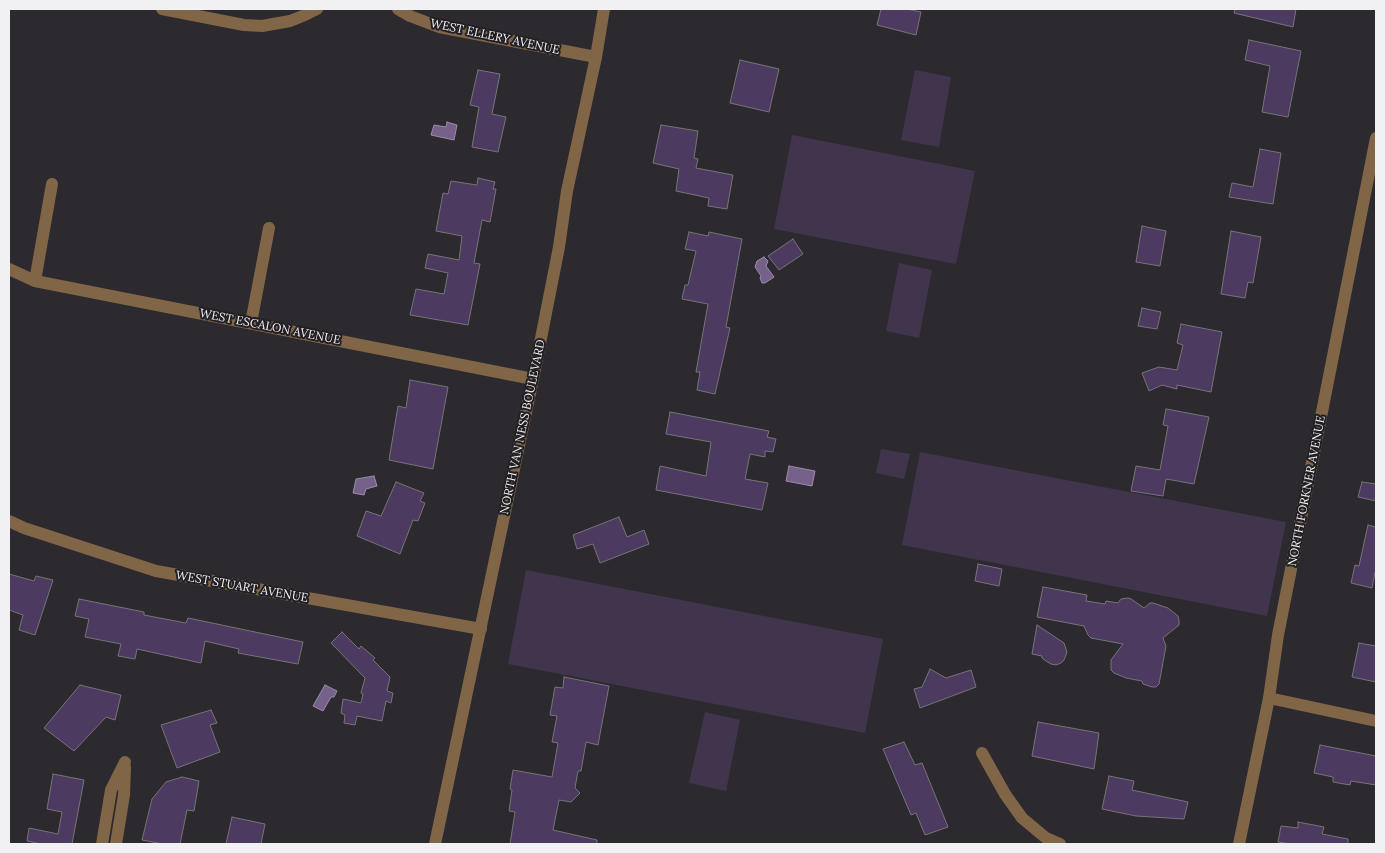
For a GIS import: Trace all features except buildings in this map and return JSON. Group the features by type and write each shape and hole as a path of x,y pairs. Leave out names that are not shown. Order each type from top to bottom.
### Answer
{"street":[{"path":"162,9 244,25 262,26 290,21 317,9"},
{"name":"WEST ELLERY AVENUE","path":"398,9 410,16 439,27 596,57"},
{"name":"NORTH VAN NESS BOULEVARD","path":"435,844 533,379 559,247 567,191 596,57 604,9"},
{"name":"NORTH FORKNER AVENUE","path":"1239,844 1269,698 1278,635 1376,138"},
{"path":"34,281 52,184"},
{"path":"251,323 269,228"},
{"name":"WEST ESCALON AVENUE","path":"9,269 34,281 533,379"},
{"name":"WEST STUART AVENUE","path":"9,521 24,528 156,571 481,629"},
{"path":"1269,698 1376,721"},
{"path":"982,754 1005,794 1022,818 1046,838 1060,844"},
{"path":"102,844 111,790 125,762 124,794 116,844"},
{"path":"105,825 119,827"}],"shaded area":[{"path":"915,70 951,77 939,147 901,140"},
{"path":"447,122 457,125 454,140 431,135 434,125 446,127"},
{"path":"792,135 975,171 956,264 774,229"},
{"path":"764,257 768,261 766,266 774,277 762,283 761,276 755,267 757,261"},
{"path":"899,263 932,270 919,338 886,331"},
{"path":"881,449 910,454 904,479 876,473"},
{"path":"920,452 1286,522 1267,616 902,545"},
{"path":"789,466 815,471 812,486 786,481"},
{"path":"374,476 377,486 366,489 364,495 353,493 356,479"},
{"path":"526,570 883,639 865,733 508,664"},
{"path":"325,685 337,691 323,711 313,706"},
{"path":"705,712 740,720 726,791 689,783"}]}
